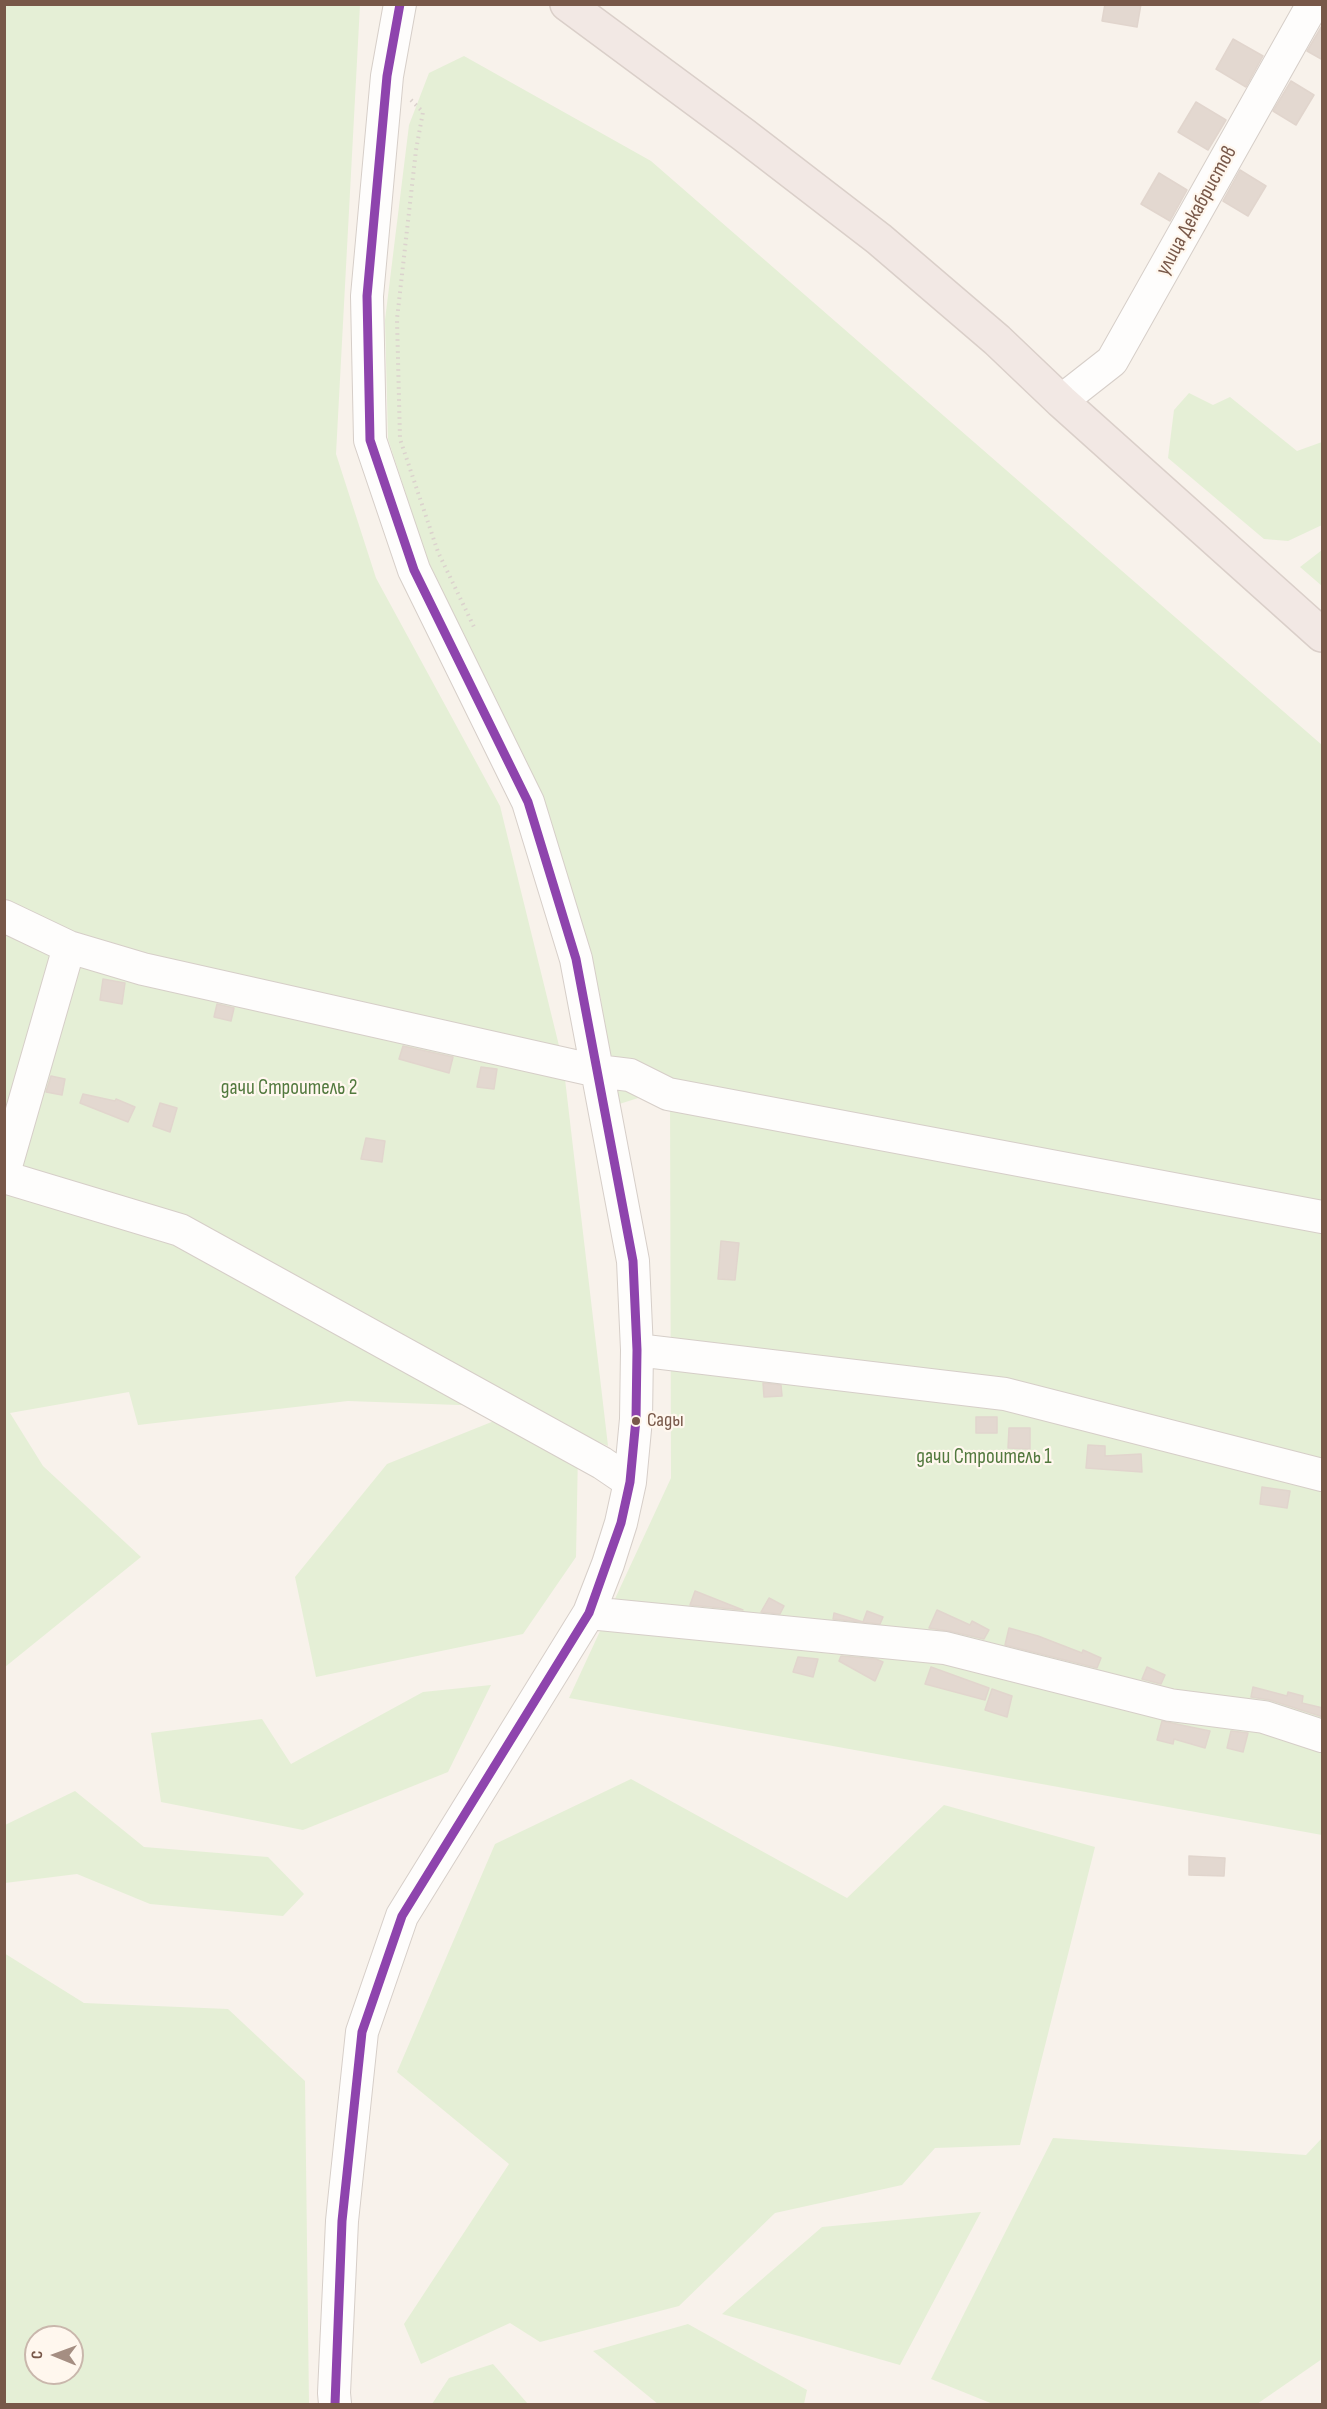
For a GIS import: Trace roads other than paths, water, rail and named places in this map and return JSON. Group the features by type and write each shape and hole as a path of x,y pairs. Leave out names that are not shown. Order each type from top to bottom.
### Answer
{"highway":[{"path":"567,4 744,135 879,239 998,340 1062,401 1323,635"}],"street":[{"path":"335,2404 342,2221 362,2031 402,1916 589,1612 612,1554 621,1523 630,1482 636,1419 637,1350 633,1261 576,959 528,802 414,570 370,440 368,296 387,76 400,4"},
{"name":"улица Декабристов","path":"1062,401 1112,361 1313,4"},
{"path":"4,916 69,947 143,969 597,1071 630,1075 668,1094 1323,1217"},
{"path":"4,1173 69,947"},
{"path":"4,1178 180,1230 602,1463 630,1482"},
{"path":"637,1350 1005,1394 1323,1475"},
{"path":"589,1612 945,1648 1170,1705 1264,1717 1323,1736"}],"place":[{"name":"Сады","path":"636,1421"}],"park label":[{"name":"дачи Строитель 2","path":"289,1089"},
{"name":"дачи Строитель 1","path":"984,1458"}]}
